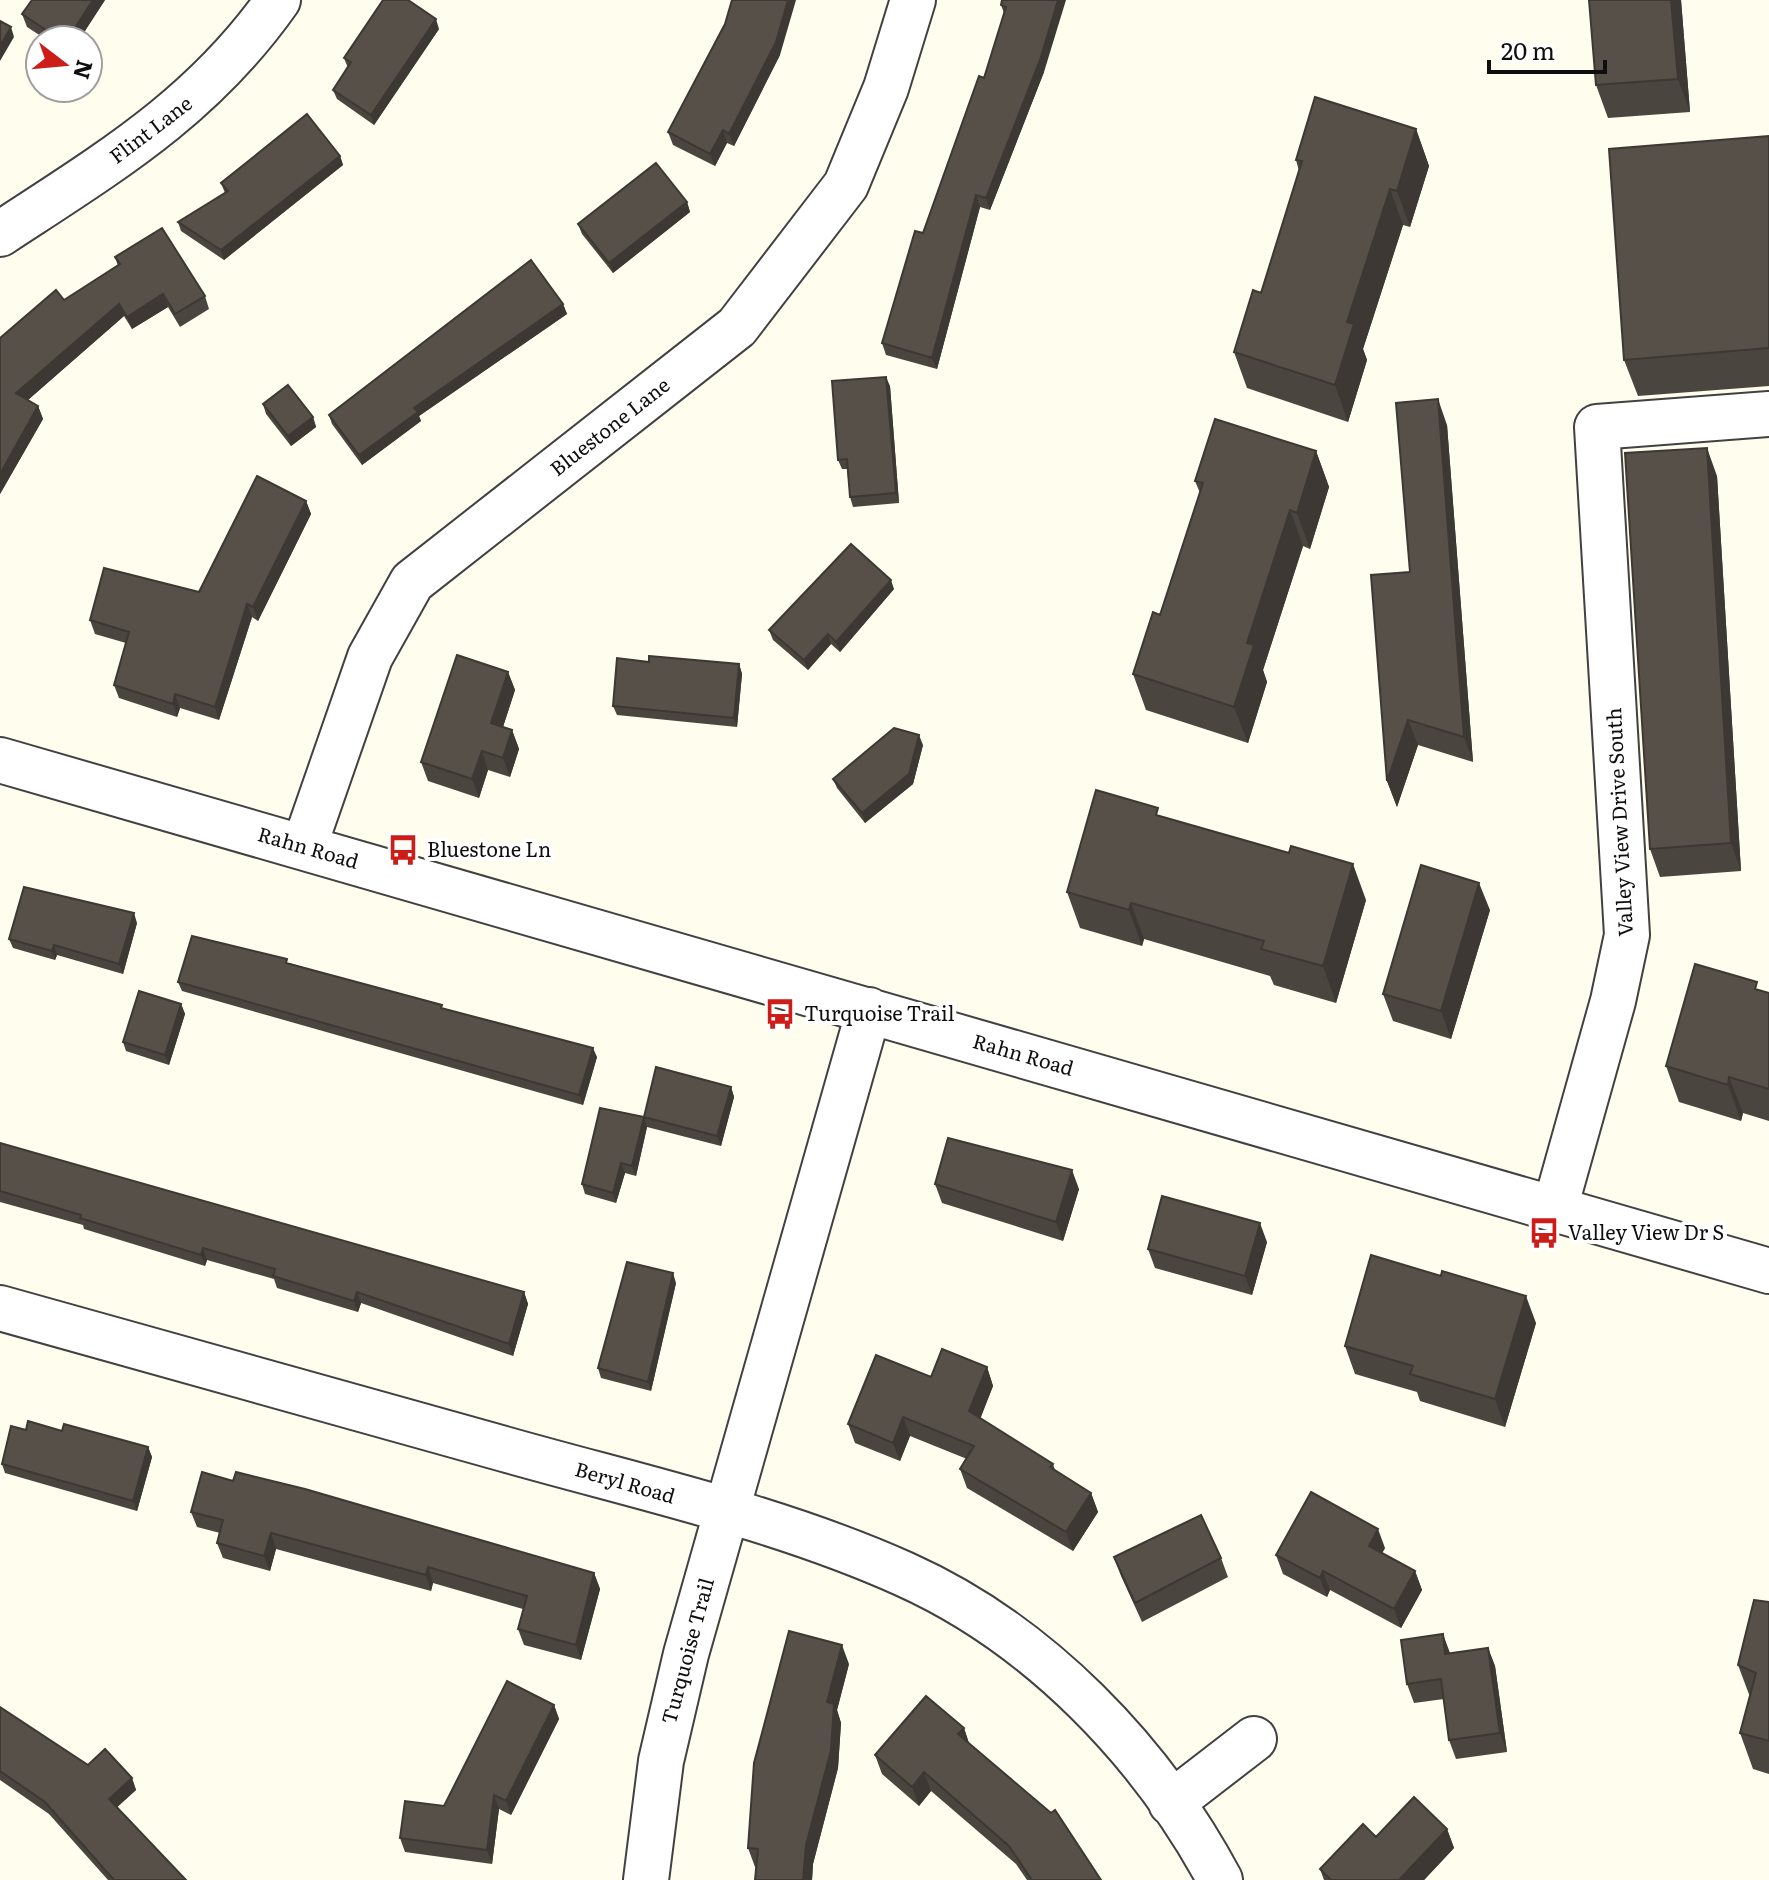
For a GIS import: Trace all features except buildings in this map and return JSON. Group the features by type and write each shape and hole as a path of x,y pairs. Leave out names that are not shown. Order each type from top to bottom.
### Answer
{"street":[{"name":"Flint Lane","path":"0,234 151,134 191,101 234,58 278,0"},
{"name":"Bluestone Lane","path":"304,847 370,657 412,582 737,327 846,185 886,88 913,0"},
{"name":"Valley View Drive South","path":"1555,1208 1613,1001 1627,935 1597,427 1769,414"},
{"name":"Rahn Road","path":"0,760 1769,1271"},
{"name":"Turquoise Trail","path":"646,1880 653,1808 672,1707 869,1010"},
{"name":"Beryl Road","path":"0,1308 726,1512 877,1563 974,1613 1027,1651 1088,1704 1140,1761 1220,1880"},
{"path":"1171,1803 1254,1739"}],"place":[{"name":"Bluestone Ln","path":"403,850"},
{"name":"Turquoise Trail","path":"780,1014"},
{"name":"Valley View Dr S","path":"1544,1233"}]}
